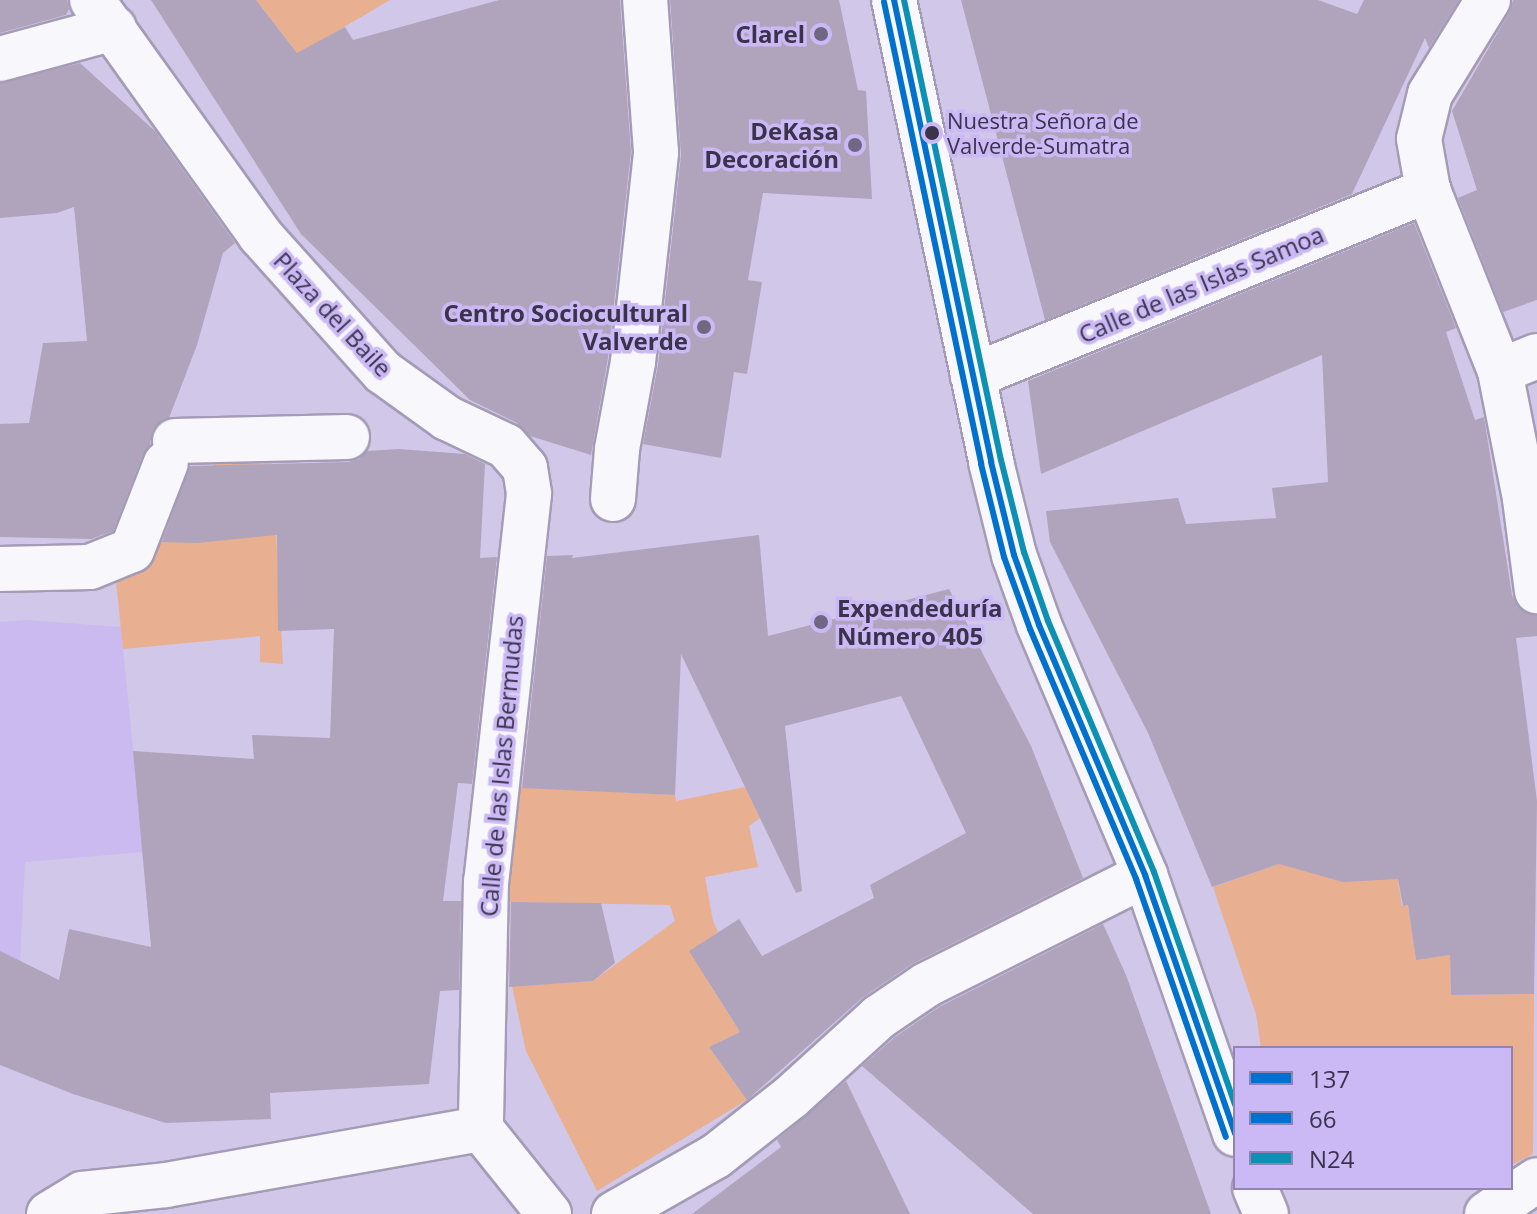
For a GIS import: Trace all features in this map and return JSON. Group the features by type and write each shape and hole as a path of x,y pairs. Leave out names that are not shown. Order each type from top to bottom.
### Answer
{"street":[{"path":"613,499 617,449 637,331 656,152 645,0"},
{"path":"894,0 1014,555 1039,625 1145,875 1233,1128"},
{"path":"1488,0 1430,94 1419,139 1428,190 1519,364 1525,499 1537,591"},
{"path":"0,59 103,14"},
{"name":"Plaza del Baile","path":"103,14 250,222 383,372 447,418 506,446"},
{"name":"Calle de las Islas Samoa","path":"973,376 1428,190"},
{"path":"0,569 90,567 132,550 170,452 347,437"},
{"name":"Calle de las Islas Bermudas","path":"481,1129 486,881 529,494 525,468 506,446"},
{"path":"614,1214 716,1156 791,1097 879,1017 926,985 1145,875"},
{"path":"49,1214 82,1194 166,1185 481,1129 549,1214"},
{"path":"1487,1214 1537,1180"},
{"path":"1256,1190 1266,1214"}],"shaded area":[{"path":"256,0 390,0 322,40 301,58"},
{"path":"272,458 283,664 260,662 260,636 123,649 116,581 125,580 142,566 153,541 213,541 214,461"},
{"path":"27,620 121,627 143,852 25,862 20,960 0,1037 0,622"},
{"path":"519,787 675,795 676,801 745,787 760,818 749,826 758,867 705,877 718,932 704,942 707,980 740,1032 709,1047 747,1100 597,1191 526,1051 512,986 593,981 675,921 670,905 507,902"},
{"path":"1279,864 1396,868 1402,906 1408,905 1416,959 1450,955 1451,995 1534,994 1533,1154 1513,1164 1513,1046 1261,1046 1256,1014 1213,887"}],"building":[{"path":"0,0 67,0 69,9 66,15 0,33"},
{"path":"151,0 256,0 297,53 345,27 353,40 499,0 620,0 631,152 608,358 591,455 530,436 517,423 470,400 301,234"},
{"path":"670,0 839,0 858,90 866,91 872,199 763,193 748,280 762,282 747,374 734,372 721,458 643,444 658,365 681,155"},
{"path":"961,0 1318,0 1357,14 1364,0 1459,0 1429,48 1425,38 1352,194 1045,320"},
{"path":"1513,0 1537,0 1537,300 1503,312 1458,198 1477,190 1452,111 1509,13"},
{"path":"80,63 155,131 235,243 223,253 197,345 169,418 153,430 113,531 91,539 0,537 0,424 29,423 43,343 87,341 74,207 57,213 0,218 0,83"},
{"path":"1414,223 1456,328 1446,332 1475,420 1484,417 1512,595 1518,607 1537,615 1537,636 1516,638 1537,801 1534,994 1451,995 1450,955 1416,960 1408,905 1403,906 1398,879 1343,882 1279,864 1212,887 1148,733 1050,542 1046,511 1178,498 1186,524 1276,518 1272,488 1328,482 1322,355 1041,474 1028,381"},
{"path":"399,449 465,454 485,464 480,558 497,557 472,784 458,783 443,901 461,901 459,990 440,991 429,1084 270,1093 271,1119 166,1123 73,1094 0,1065 0,951 59,980 69,929 151,947 133,751 254,759 252,735 330,738 334,629 278,631 277,535 197,543 162,542 190,466 348,462 359,459 367,451"},
{"path":"759,535 768,636 949,589 1031,746 1083,878 912,964 862,998 747,1100 709,1047 740,1032 689,951 739,919 762,956 874,898 870,885 966,833 901,696 785,726 802,891 796,893 681,654 675,795 522,788 547,556 573,555 572,558"},
{"path":"511,902 601,903 615,963 593,981 509,987"},
{"path":"1103,924 1126,975 1211,1214 1033,1214 862,1066 895,1037 939,1007"},
{"path":"846,1081 910,1214 692,1214 781,1147 777,1140"}],"transit line":[{"name":"137","path":"894,0 991,462 1014,555 1039,625 1145,875 1233,1128"},
{"name":"N24","path":"904,0 1001,460 1024,552 1048,621 1154,872 1233,1098"},
{"name":"66","path":"884,2 981,464 1004,557 1030,629 1136,879 1226,1137"}],"place":[{"name":"Clarel","path":"821,34"},
{"name":"Nuestra Señora de Valverde-Sumatra","path":"932,133"},
{"name":"DeKasa Decoración","path":"855,145"},
{"name":"Centro Sociocultural Valverde","path":"704,327"},
{"name":"Expendeduría Número 405","path":"821,622"}]}
